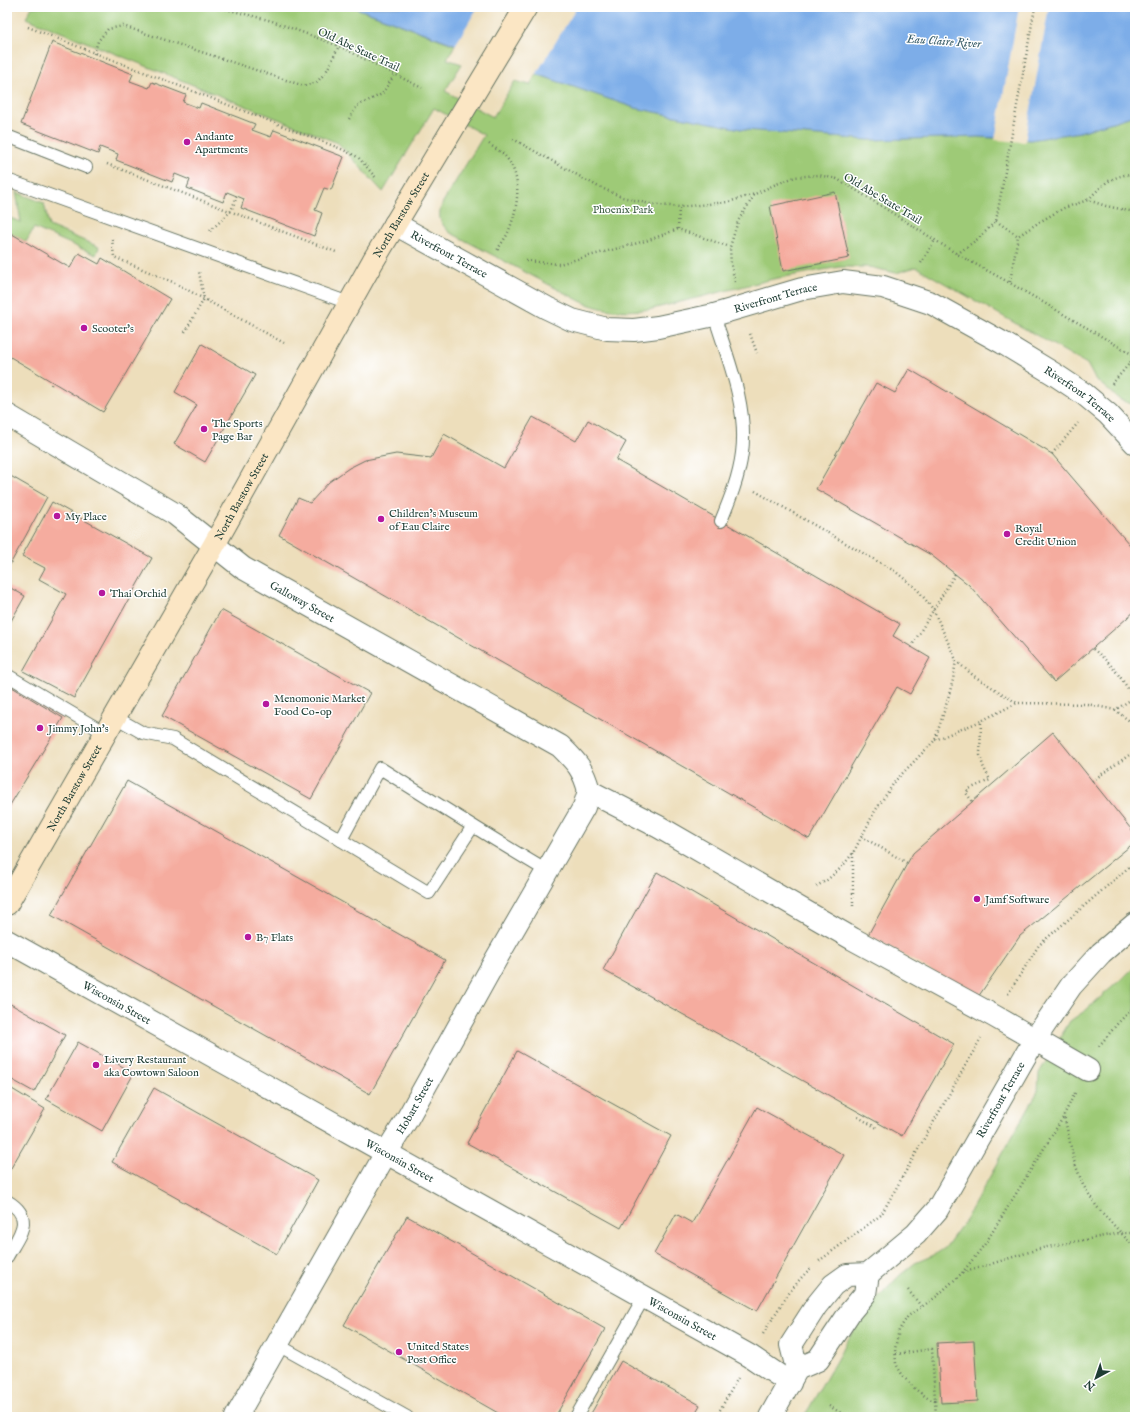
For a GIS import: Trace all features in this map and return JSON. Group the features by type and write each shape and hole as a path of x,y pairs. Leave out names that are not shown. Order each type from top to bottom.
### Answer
{"street":[{"name":"North Barstow Street","path":"7,904 214,545 349,303 526,7"},
{"name":"Riverfront Terrace","path":"395,224 546,308 572,320 607,329 634,330 658,327 714,315 802,289 843,282 883,287 931,303 1016,350 1084,394 1108,414 1135,443"},
{"name":"Galloway Street","path":"7,415 176,514 248,572 560,746 578,764 585,777 588,791"},
{"name":"Hobart Street","path":"236,1417 584,807 588,791"},
{"path":"588,791 660,827 853,939 994,1016 1088,1070"},
{"name":"Riverfront Terrace","path":"868,1274 916,1234 937,1210 1035,1039 1071,986 1101,953 1135,924"},
{"name":"Wisconsin Street","path":"7,941 750,1356 793,1376"},
{"path":"770,1417 793,1376 818,1360 850,1312 865,1294 868,1274 846,1275 833,1285 816,1306 792,1345 793,1376"}],"lane":[{"path":"7,136 86,167"},
{"path":"7,180 349,303"},
{"path":"714,315 733,376 742,417 742,453 737,480 721,521"},
{"path":"7,675 110,725 173,739 429,893 473,826"},
{"path":"341,840 380,768 547,871"},
{"path":"7,1201 18,1210 24,1219 23,1229 7,1257"},
{"path":"576,1417 644,1297"},
{"path":"278,1345 407,1417"}],"path":[{"name":"Old Abe State Trail","path":"218,7 272,21 339,46 422,88"},
{"path":"957,254 979,238 996,221 1035,7"},
{"path":"94,54 98,41 108,29 123,26 304,86 317,82 326,72 339,46"},
{"path":"28,27 94,54 339,148 358,157 377,180"},
{"path":"349,119 357,106 382,94 395,74"},
{"name":"Old Abe State Trail","path":"513,139 597,186 622,197 650,204 679,207 728,202 755,194 795,177 818,175 837,179 957,254 1135,356"},
{"path":"486,274 506,236 517,201 516,181 512,168 503,154 489,144"},
{"path":"107,164 336,252"},
{"path":"1010,283 1018,236 1041,220 1064,208 1088,200 1101,186 1117,176 1135,173"},
{"path":"737,288 731,264 730,247 738,221 755,194"},
{"path":"1088,200 1106,206 1135,212"},
{"path":"678,229 679,207"},
{"path":"109,217 114,257 175,284 284,343"},
{"path":"996,221 1018,236"},
{"path":"526,261 559,264 649,240 678,229 730,247"},
{"path":"921,263 935,240"},
{"path":"750,334 757,353"},
{"path":"1111,385 1135,356"},
{"path":"1052,454 1080,422"},
{"path":"737,480 896,572 916,589 933,609 956,660 974,676 1017,703"},
{"path":"911,647 955,574"},
{"path":"1093,649 1106,659 1118,673 1134,697 1114,710"},
{"path":"935,740 948,702 956,660"},
{"path":"788,901 827,880 841,868 853,852 875,811 896,780 935,740 981,721 1017,703 1086,704 1114,710 1135,725"},
{"path":"972,801 966,793 969,788 990,780 980,755 981,721"},
{"path":"1092,781 1135,751"},
{"path":"861,836 907,862"},
{"path":"853,852 853,939"},
{"path":"716,1417 786,1295 804,1274 826,1255 881,1215 994,1016 1039,945 1135,862"},
{"path":"935,1401 929,1399 915,1389 903,1376 896,1364 895,1349 899,1330 908,1316 936,1296 962,1273 985,1244 1064,1116 1101,1042 1135,1006"},
{"path":"1064,1116 1074,1161 1083,1185 1097,1207 1135,1248"},
{"path":"858,1117 877,1128"},
{"path":"962,1273 1042,1248 1120,1233 1135,1233"},
{"path":"908,1290 922,1307"},
{"path":"896,1354 932,1349 936,1417"},
{"path":"829,1406 848,1417"}],"green space":[{"name":"Phoenix Park","path":"32,7 353,7 455,45 447,59 462,64 445,91 493,117 515,81 530,85 536,74 635,108 746,130 869,140 978,137 1030,140 1080,132 1135,115 1135,405 1120,400 1095,379 1087,364 916,267 896,273 869,267 839,267 773,279 652,309 632,311 615,310 589,305 449,232 441,222 440,211 443,202 484,135 434,108 383,192 338,143 26,18"},
{"path":"16,192 44,203 49,226 99,247 96,255 34,228 26,242 7,231 7,217 21,222"},
{"path":"1135,967 1135,1417 804,1417 866,1311 899,1276 915,1263 934,1255 945,1248 966,1219 1038,1091 1039,1073 1070,1021 1086,1010"}],"water":[{"name":"Eau Claire River","path":"353,7 1135,7 1135,115 1080,132 1030,140 978,137 869,140 746,130 635,108 536,74"}],"pier":[{"path":"478,7 577,7 535,76 454,47"},
{"path":"1019,7 1049,7 1025,142 995,140"}],"building":[{"name":"Andante Apartments","path":"52,42 133,74 130,81 149,88 152,82 186,95 183,102 199,108 201,103 255,124 252,130 271,137 274,130 344,157 331,190 324,188 315,210 322,213 314,236 241,208 244,199 227,192 223,202 187,188 190,180 175,174 172,182 116,160 118,154 100,147 98,154 21,124"},
{"path":"835,192 849,258 783,271 770,206"},
{"path":"7,231 70,268 79,253 99,264 102,258 170,299 103,412 7,355"},
{"path":"202,344 255,375 205,462 174,444 197,405 175,392"},
{"name":"Royal Credit Union","path":"909,369 1052,454 1135,551 1135,611 1054,682 969,585 931,555 816,489 876,383 895,393"},
{"path":"533,417 576,441 588,420 626,442 616,460 900,624 893,636 930,658 910,694 897,687 809,839 279,535 298,498 310,503 329,482 349,468 365,460 396,454 431,458 444,434 504,468"},
{"path":"7,474 47,497 7,570"},
{"path":"52,502 152,558 74,698 23,671 66,594 39,579 45,568 22,556"},
{"path":"7,586 25,596 7,628"},
{"name":"Menomonie Market Food Co-op","path":"221,610 370,693 311,799 162,716"},
{"path":"12,687 63,718 7,810 7,695"},
{"name":"Jamf Software","path":"1053,732 1135,834 1135,842 1020,936 978,997 868,935 913,853"},
{"name":"B7 Flats","path":"127,781 445,960 370,1094 51,915"},
{"path":"657,872 954,1044 902,1136 603,970"},
{"path":"7,1002 65,1035 34,1092 7,1077"},
{"path":"78,1042 134,1073 102,1131 46,1099"},
{"path":"517,1051 671,1136 621,1228 467,1143"},
{"path":"7,1086 45,1109 7,1175"},
{"path":"154,1088 318,1180 277,1254 112,1162"},
{"path":"757,1107 844,1155 757,1311 654,1254 676,1214 692,1223"},
{"path":"407,1216 605,1329 555,1417 505,1417 344,1325"},
{"path":"974,1341 978,1401 941,1403 937,1343"},
{"path":"621,1361 700,1405 693,1417 589,1417"}],"place":[{"name":"Andante Apartments","path":"187,142"},
{"name":"Scooter's","path":"84,328"},
{"name":"The Sports Page Bar","path":"204,429"},
{"name":"My Place","path":"57,516"},
{"name":"Children’s Museum of Eau Claire","path":"381,519"},
{"name":"Royal Credit Union","path":"1007,534"},
{"name":"Thai Orchid","path":"102,593"},
{"name":"Menomonie Market Food Co-op","path":"266,704"},
{"name":"Jimmy John's","path":"40,728"},
{"name":"Jamf Software","path":"977,899"},
{"name":"B7 Flats","path":"248,937"},
{"name":"Livery Restaurant aka Cowtown Saloon","path":"96,1065"},
{"name":"United States Post Office","path":"399,1352"}]}
